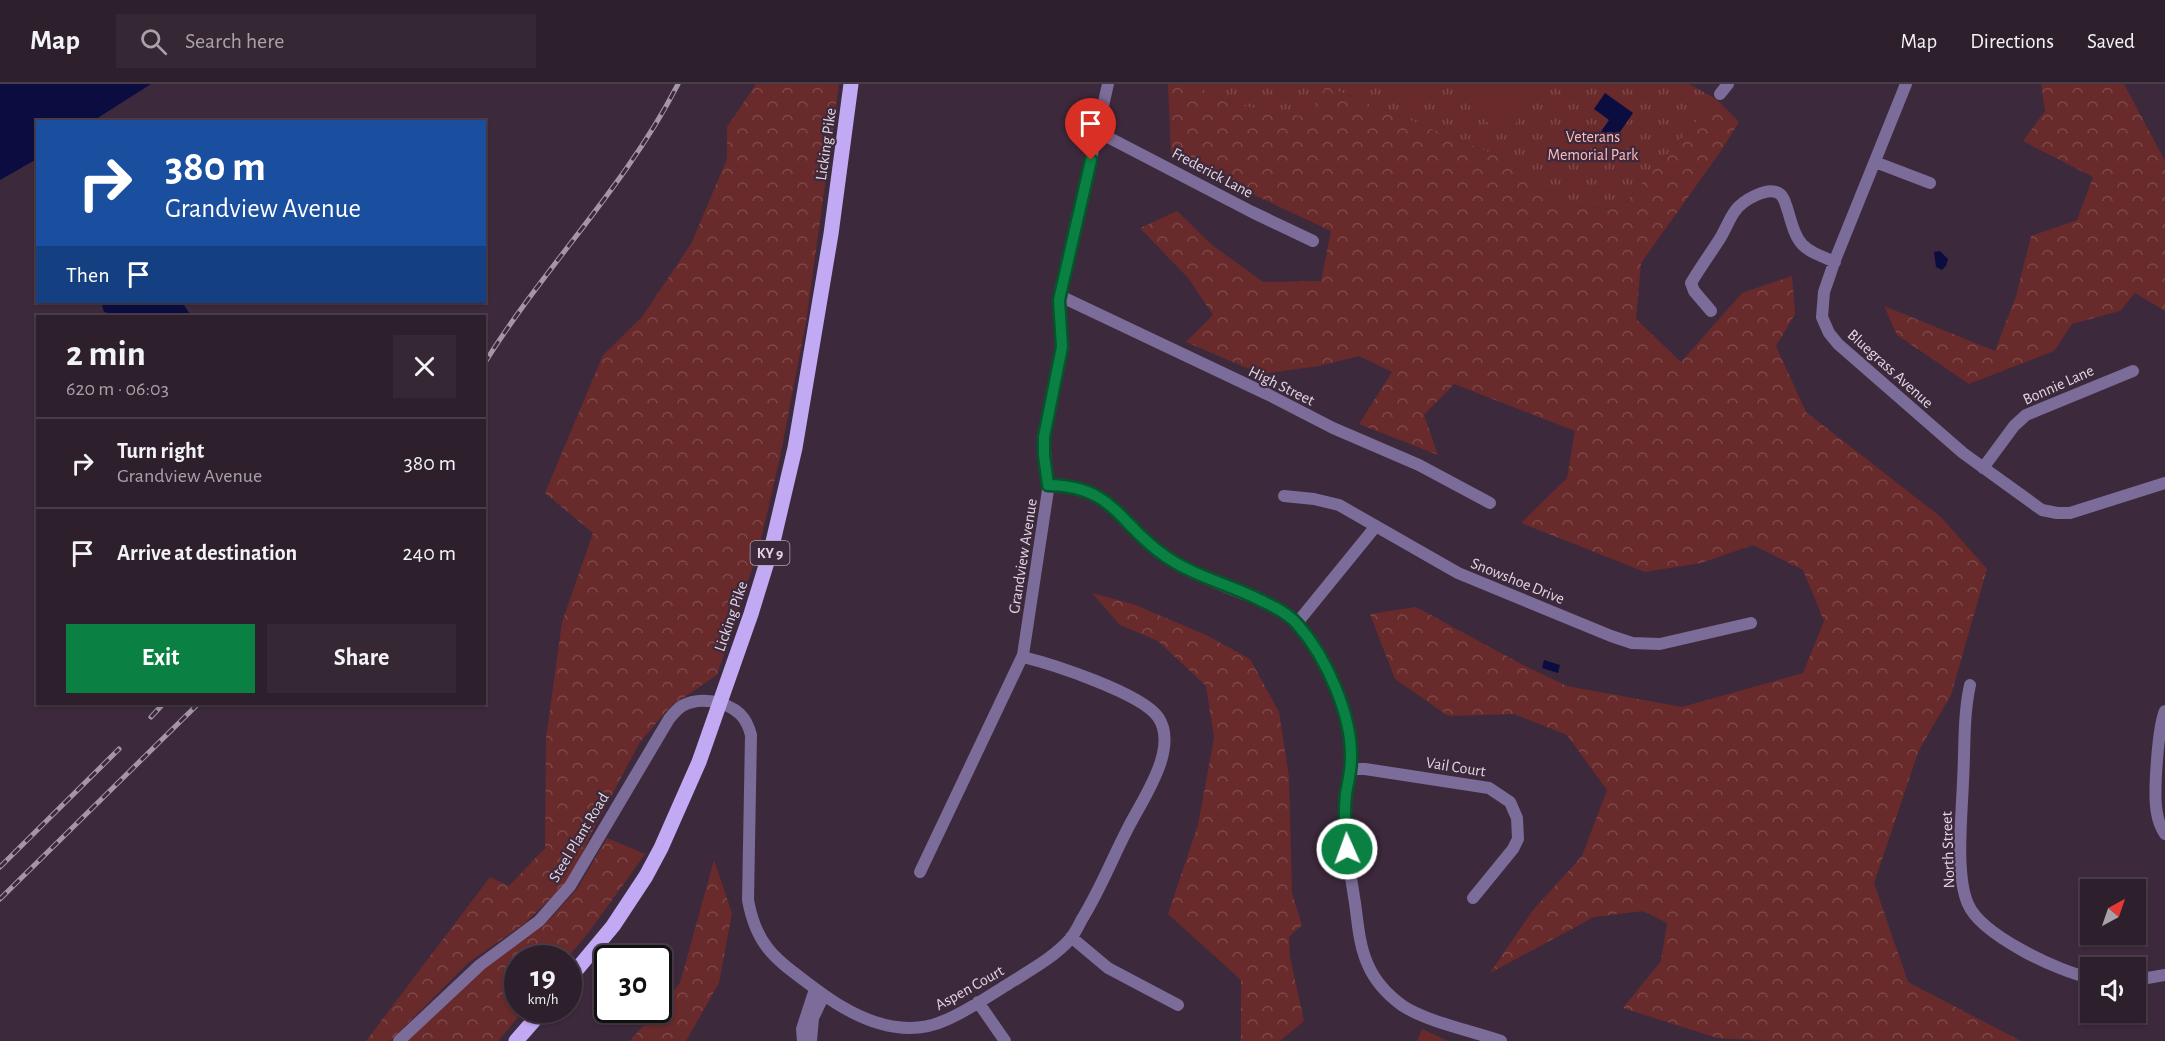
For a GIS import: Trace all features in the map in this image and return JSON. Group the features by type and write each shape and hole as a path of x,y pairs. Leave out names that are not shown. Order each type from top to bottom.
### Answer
{"main road":[{"name":"Licking Pike","path":"582,963 613,926 646,876 661,848 699,762 751,614 772,546 795,448 831,234 851,84"},
{"path":"516,1041 532,1023"}],"street":[{"name":"Grandview Avenue","path":"920,872 1023,657 1048,485 1044,437 1062,347 1058,305 1108,84"},
{"name":"Bluegrass Avenue","path":"1906,84 1824,292 1822,312 1825,325 1834,341 1906,405 1983,468 2042,510 2070,513 2165,483"},
{"name":"Frederick Lane","path":"1098,132 1313,241"},
{"path":"1875,162 1930,183"},
{"path":"1711,310 1694,291 1691,283 1736,210 1751,198 1774,192 1781,195 1786,203 1798,242 1807,251 1834,262"},
{"name":"High Street","path":"1060,296 1269,395 1333,428 1419,465 1490,503"},
{"name":"Bonnie Lane","path":"1983,468 2014,426 2026,415 2133,371"},
{"path":"1048,485 1068,485 1094,494 1119,513 1149,544 1172,561 1263,601 1297,623 1328,672 1344,713 1350,741 1350,769 1345,808 1346,843 1360,943 1368,966 1383,988 1402,1005 1457,1027 1501,1041"},
{"name":"Snowshoe Drive","path":"1284,496 1314,499 1339,505 1458,573 1632,643 1660,644 1751,623"},
{"path":"1297,623 1376,526"},
{"name":"Aspen Court","path":"718,703 733,708 742,715 751,735 748,900 759,937 770,953 842,1008 872,1023 907,1027 926,1026 945,1021 978,1002 1055,952 1071,937 1095,898 1126,830 1155,777 1163,754 1164,734 1158,718 1143,703 1094,681 1023,657"},
{"name":"North Street","path":"1970,685 1965,709 1962,823 1962,869 1968,905 1984,926 2010,944 2062,969 2080,975"},
{"name":"Steel Plant Road","path":"399,1041 480,965 546,914 570,886 601,830 669,719 679,707 693,700 718,703"},
{"path":"2165,711 2159,732 2156,794 2157,814 2165,834"},
{"name":"Vail Court","path":"1350,769 1489,788 1510,802 1517,818 1518,839 1513,849 1473,898"},
{"path":"1071,937 1108,968 1179,1005"},
{"path":"2146,978 2165,975"},
{"path":"803,1041 802,1029 819,992"},
{"path":"811,1041 819,992"},
{"path":"978,1002 1005,1041"}],"green space":[{"path":"756,84 839,84 806,322 780,457 759,548 717,675 671,706 640,742 592,832 570,880 525,923 468,963 390,1041 366,1041 490,877 509,886 545,848 546,738 562,622 593,533 545,493 603,355 642,317 691,244 727,159 727,127"},
{"path":"1168,84 1192,84 1233,104 1295,84 1326,86 1501,157 1568,206 1619,209 1716,99 1739,122 1641,263 1636,319 1681,362 1742,293 1792,276 1795,314 1776,346 1806,412 1941,517 1987,569 1951,695 1919,750 1874,883 1908,982 2021,1041 1769,1041 1717,1038 1623,1008 1661,961 1667,923 1643,911 1594,917 1490,973 1533,910 1582,856 1607,790 1567,735 1514,714 1448,716 1395,679 1370,614 1416,607 1567,686 1682,707 1803,673 1824,621 1803,570 1753,545 1701,563 1645,572 1521,523 1567,478 1575,431 1454,384 1424,415 1438,455 1359,424 1392,372 1359,356 1319,366 1261,374 1186,342 1213,315 1189,279 1140,228 1177,211 1212,245 1263,282 1321,281 1331,231 1171,156"},
{"name":"Veterans Memorial Park","path":"1192,84 1689,84 1716,99 1619,209 1568,206 1501,157 1326,86 1307,117 1233,104"},
{"path":"1381,84 1434,84 1427,103"},
{"path":"1458,84 1529,84 1512,135 1479,116 1467,101"},
{"path":"2041,84 2124,84 2165,161 2165,311 2135,293 2120,311 2072,324 2054,351 1969,384 1897,335 1884,306 1995,351 2016,296 2031,236 2077,220 2093,177 2023,141 2045,111"},
{"path":"1092,593 1133,604 1206,635 1250,659 1279,712 1289,777 1292,893 1302,925 1289,937 1290,957 1304,1021 1280,1041 1241,1041 1241,980 1168,914 1198,825 1214,738 1206,686 1158,641 1120,625"},
{"path":"607,838 645,854 578,945 514,945 550,919 577,889"},
{"path":"714,860 732,913 719,983 686,1041 630,1041 646,1023 672,1023 672,992 680,983"},
{"path":"504,952 504,1023 513,1023 498,1041 407,1041 489,963"},
{"path":"1422,1029 1448,1041 1417,1041"}],"shaded area":[{"path":"0,84 151,84 95,120 36,120 36,160 0,180"},
{"path":"1605,93 1633,113 1613,142 1600,133 1609,120 1594,109"},
{"path":"1940,251 1948,259 1942,270 1936,267 1934,252"},
{"path":"101,303 183,303 190,315 118,315 104,312"},
{"path":"1544,660 1560,665 1558,673 1542,668"}],"railway":[{"path":"486,361 507,328 610,192 657,121 678,84"},
{"path":"151,717 162,705"},
{"path":"0,899 197,705"},
{"path":"0,867 119,749"}],"route":[{"path":"1091,160 1059,300 1062,347 1044,437 1048,485 1068,485 1094,494 1106,501 1149,544 1172,561 1263,601 1297,623 1328,672 1349,728 1351,758 1345,808 1347,849"}]}
